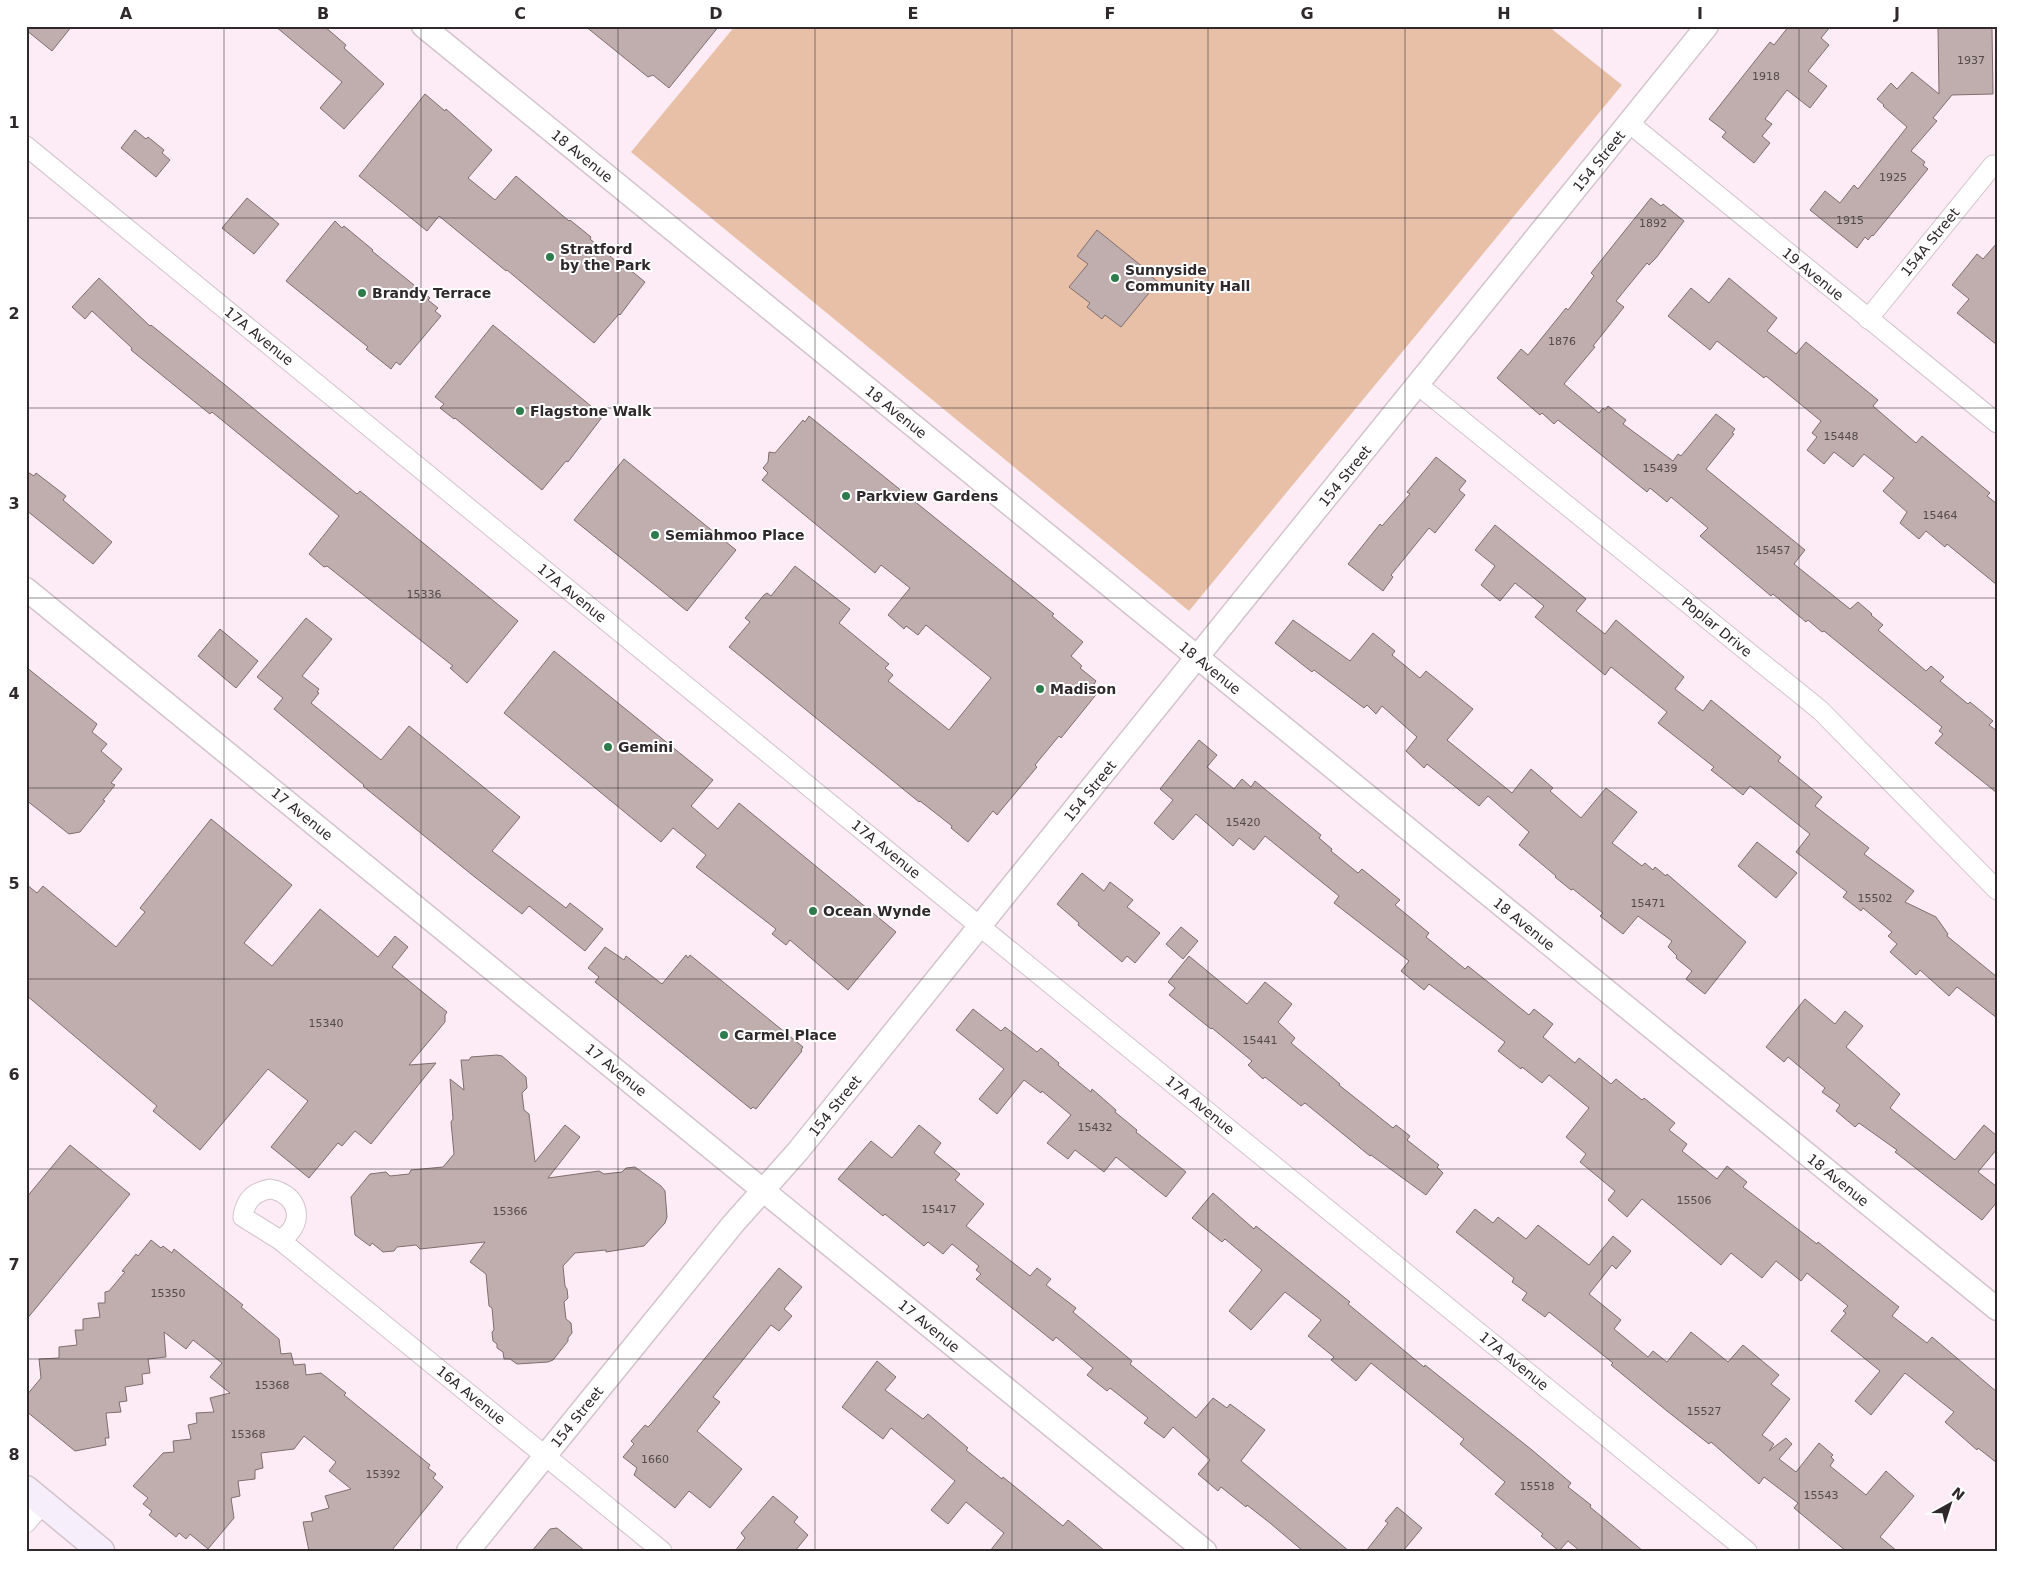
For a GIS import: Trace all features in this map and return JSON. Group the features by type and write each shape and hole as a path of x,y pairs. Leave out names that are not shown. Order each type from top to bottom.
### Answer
{"main road":[{"path":"34,1496 101,1551"}],"street":[{"name":"18 Avenue","path":"423,26 1997,1309"},
{"name":"154 Street","path":"468,1551 732,1224 798,1152 1707,26"},
{"name":"19 Avenue","path":"1629,123 1997,424"},
{"name":"17A Avenue","path":"26,146 1747,1551"},
{"name":"154A Street","path":"1868,319 1993,165"},
{"name":"Poplar Drive","path":"1418,385 1820,710 1997,890"},
{"name":"17 Avenue","path":"26,589 1205,1551"},
{"name":"16A Avenue","path":"280,1240 662,1551"},
{"path":"26,1524 34,1496"}],"shaded area":[{"path":"735,26 1548,26 1622,85 1189,611 631,152"}],"building":[{"path":"26,26 72,26 52,51 26,30"},
{"path":"275,26 324,26 346,45 344,48 384,84 344,129 320,108 342,82"},
{"path":"585,26 719,26 669,88 653,75 648,77"},
{"path":"1789,26 1831,26 1821,38 1829,45 1808,71 1827,86 1810,108 1787,90 1765,119 1772,124 1762,136 1770,143 1754,163 1722,137 1726,132 1709,119 1770,42 1774,45"},
{"path":"1938,28 1992,28 1993,94 1952,95 1933,118 1937,121 1911,151 1925,162 1923,165 1928,169 1873,236 1868,240 1865,237 1857,248 1810,210 1825,191 1840,203 1854,185 1858,189 1907,127 1877,99 1891,83 1897,89 1912,72 1939,94"},
{"path":"425,94 445,111 446,109 492,150 468,178 495,200 516,176 591,237 590,239 617,262 618,260 645,282 620,315 594,343 439,216 427,231 359,176"},
{"path":"135,130 146,139 148,137 164,150 162,153 170,160 156,177 121,148"},
{"path":"247,198 279,224 254,254 222,228"},
{"path":"1651,198 1661,206 1663,204 1684,221 1656,258 1649,265 1647,263 1616,301 1624,307 1593,346 1595,347 1564,384 1599,413 1608,406 1626,420 1623,424 1673,461 1678,454 1681,456 1716,414 1735,429 1732,433 1734,434 1706,469 1805,550 1794,564 1850,609 1858,602 1883,625 1878,630 1926,671 1931,666 1944,677 1940,681 1993,721 1989,725 1997,731 1997,793 1935,743 1943,734 1939,731 1942,727 1824,631 1822,632 1808,620 1806,622 1773,594 1771,596 1700,536 1708,528 1671,497 1667,502 1650,488 1647,492 1558,420 1554,424 1542,413 1540,415 1497,378 1521,349 1528,355 1566,308 1568,310 1594,276 1591,273"},
{"name":"Brandy Terrace","path":"335,221 342,228 344,226 430,298 428,300 438,308 435,311 441,316 400,365 396,362 391,369 366,349 368,347 286,281"},
{"name":"Sunnyside Community Hall","path":"1097,230 1149,272 1148,274 1158,282 1121,327 1105,315 1102,319 1087,307 1090,303 1069,287 1088,264 1077,256"},
{"path":"1997,243 1997,345 1957,313 1969,299 1952,285 1977,254 1983,259"},
{"path":"99,278 150,326 357,494 360,491 518,621 467,683 450,668 453,666 327,566 324,567 309,554 339,516 212,412 210,414 131,350 132,348 92,311 85,319 72,307"},
{"path":"1729,278 1777,318 1767,331 1796,354 1806,342 1878,400 1873,406 1916,443 1922,436 1990,493 1987,496 1997,504 1997,585 1947,544 1945,547 1926,531 1919,539 1900,523 1907,512 1883,491 1894,478 1864,454 1853,467 1834,452 1824,464 1807,450 1817,437 1812,433 1821,421 1766,376 1764,378 1717,341 1710,350 1668,316 1691,288 1709,303"},
{"name":"Flagstone Walk","path":"493,325 603,416 568,462 566,461 542,490 455,418 440,408 444,404 435,397"},
{"path":"809,416 1054,614 1052,616 1083,642 1071,656 1082,666 1080,668 1096,681 1093,686 1099,691 1061,738 1059,736 1035,765 1037,767 997,815 993,811 968,842 951,828 952,826 919,802 729,647 750,622 745,618 764,595 767,593 771,596 795,566 850,609 839,623 889,664 885,668 893,675 888,681 949,730 991,678 926,625 918,635 906,626 904,629 888,615 910,588 881,565 875,573 762,480 768,473 763,468 768,462 769,452 775,453 803,420 805,422"},
{"path":"1436,457 1466,481 1459,490 1465,495 1435,533 1429,528 1391,575 1393,577 1383,591 1348,564 1380,524 1382,526 1410,494 1407,492"},
{"name":"Semiahmoo Place","path":"624,459 736,550 687,611 574,520"},
{"path":"26,471 34,476 36,473 66,496 63,500 112,542 93,564 26,510"},
{"path":"1495,525 1586,599 1576,611 1605,634 1616,620 1684,677 1675,689 1703,711 1711,700 1781,757 1778,761 1822,797 1815,806 1869,848 1864,854 1914,891 1905,902 1936,917 1948,934 1947,936 1997,977 1997,1018 1957,987 1949,996 1920,970 1916,975 1890,952 1897,944 1888,936 1892,932 1863,908 1861,911 1843,897 1847,892 1796,852 1810,834 1750,786 1743,795 1711,770 1714,767 1658,723 1667,712 1611,667 1605,675 1535,617 1544,606 1515,583 1500,601 1481,585 1495,566 1475,550"},
{"path":"306,618 332,639 302,676 319,689 317,692 319,693 311,703 381,760 409,726 520,817 492,851 566,908 570,903 603,929 585,951 529,906 522,914 363,786 274,709 283,698 257,677"},
{"path":"1293,620 1350,661 1373,633 1395,651 1392,655 1420,678 1426,671 1473,709 1447,740 1512,793 1531,769 1553,788 1550,791 1581,818 1606,788 1637,812 1612,843 1642,866 1645,863 1653,870 1655,867 1666,876 1667,874 1746,942 1705,994 1686,979 1692,971 1676,958 1677,956 1668,947 1672,941 1638,916 1623,934 1600,916 1603,913 1573,889 1571,890 1519,845 1529,832 1488,796 1479,806 1427,764 1424,768 1406,751 1417,737 1382,706 1376,714 1367,705 1364,708 1314,670 1312,672 1275,643"},
{"path":"220,629 258,661 236,688 198,656"},
{"path":"554,651 713,780 691,806 718,829 739,803 896,932 848,990 790,940 786,945 772,934 776,929 696,867 706,855 673,828 661,842 504,713"},
{"path":"26,667 97,724 92,732 107,744 101,751 122,769 111,783 115,785 103,800 105,801 80,832 69,834 26,800"},
{"path":"1199,740 1217,755 1207,767 1234,789 1242,779 1251,787 1255,781 1321,835 1319,838 1332,849 1331,851 1358,873 1362,869 1400,900 1395,905 1429,933 1426,937 1465,969 1468,966 1529,1015 1534,1009 1553,1024 1543,1037 1575,1063 1579,1058 1611,1084 1616,1079 1642,1100 1644,1098 1675,1123 1669,1130 1687,1144 1682,1151 1717,1179 1727,1166 1747,1182 1743,1187 1817,1244 1818,1242 1899,1307 1892,1316 1927,1343 1932,1337 1997,1392 1997,1463 1978,1448 1977,1450 1945,1422 1954,1412 1905,1373 1871,1415 1855,1401 1880,1371 1831,1331 1846,1313 1843,1311 1848,1306 1807,1273 1801,1281 1776,1261 1762,1278 1731,1253 1721,1265 1642,1199 1627,1217 1608,1200 1615,1191 1580,1162 1586,1154 1566,1137 1589,1108 1549,1075 1542,1083 1522,1067 1521,1069 1498,1051 1505,1042 1429,984 1424,990 1401,971 1409,961 1334,903 1339,896 1265,836 1254,850 1239,838 1233,846 1196,814 1173,840 1154,823 1173,800 1160,789"},
{"path":"211,819 292,885 244,943 272,966 320,909 378,957 395,936 408,947 392,967 447,1012 445,1022 409,1065 436,1063 371,1144 355,1131 342,1146 338,1143 309,1178 271,1147 308,1101 268,1069 200,1150 153,1111 157,1106 26,995 26,884 37,893 43,886 116,947 145,912 140,908"},
{"path":"1757,842 1797,873 1776,898 1738,866"},
{"path":"1082,873 1104,891 1110,882 1133,900 1127,907 1160,933 1135,963 1127,956 1122,962 1078,925 1079,923 1057,904"},
{"path":"1181,927 1198,941 1183,959 1166,944"},
{"name":"Carmel Place","path":"605,947 624,960 626,956 662,984 686,955 688,958 690,955 803,1047 802,1051 756,1109 753,1107 751,1109 595,982 599,977 588,968"},
{"path":"1189,956 1247,1004 1265,982 1292,1004 1278,1022 1295,1038 1291,1043 1339,1085 1393,1128 1396,1125 1410,1136 1407,1140 1439,1165 1437,1167 1443,1173 1426,1195 1370,1156 1305,1103 1301,1106 1265,1077 1263,1079 1248,1065 1252,1061 1169,995 1175,988 1168,982"},
{"path":"1805,999 1835,1024 1845,1011 1863,1026 1846,1047 1900,1094 1890,1108 1955,1160 1984,1125 1997,1136 1997,1149 1978,1172 1997,1187 1997,1202 1982,1220 1895,1152 1897,1150 1859,1123 1855,1127 1836,1111 1840,1105 1822,1092 1825,1088 1788,1057 1784,1062 1766,1047"},
{"path":"973,1009 1001,1031 1005,1027 1037,1052 1041,1048 1059,1063 1058,1065 1091,1092 1092,1089 1116,1110 1115,1112 1137,1130 1136,1132 1186,1172 1166,1197 1116,1157 1104,1172 1075,1150 1068,1159 1047,1143 1071,1115 1042,1091 1041,1093 1024,1080 997,1114 979,1099 1004,1069 956,1030"},
{"path":"502,1056 526,1077 527,1088 522,1093 524,1110 529,1114 535,1162 565,1125 580,1137 548,1178 599,1171 604,1174 622,1172 626,1168 635,1167 665,1191 667,1217 665,1223 644,1246 606,1252 606,1250 575,1253 563,1266 568,1298 564,1302 566,1319 571,1323 572,1333 553,1360 548,1362 517,1364 510,1359 504,1359 503,1352 497,1348 497,1344 493,1341 492,1308 489,1306 486,1274 470,1262 485,1242 420,1249 416,1245 397,1247 394,1251 383,1252 372,1243 370,1246 355,1235 351,1197 370,1174 386,1172 390,1176 409,1174 411,1170 443,1167 454,1154 450,1079 464,1090 461,1060 469,1060 471,1057"},
{"path":"919,1125 941,1143 934,1153 960,1174 955,1180 984,1204 966,1226 1030,1276 1037,1268 1051,1279 1046,1285 1076,1308 1073,1312 1132,1361 1130,1364 1196,1418 1213,1398 1227,1408 1230,1404 1265,1430 1241,1461 1349,1551 1303,1551 1247,1505 1246,1507 1221,1487 1218,1491 1198,1474 1210,1460 1173,1427 1164,1438 1144,1423 1148,1418 1110,1388 1107,1391 1087,1375 1093,1368 1056,1337 1053,1341 976,1279 981,1274 976,1270 979,1266 952,1244 943,1254 928,1242 924,1246 885,1214 883,1216 838,1179 871,1141 892,1158"},
{"path":"70,1145 130,1194 26,1320 26,1198"},
{"path":"1213,1193 1254,1229 1256,1226 1350,1302 1348,1304 1424,1367 1425,1365 1532,1450 1571,1483 1568,1487 1643,1551 1580,1551 1568,1541 1559,1551 1541,1536 1543,1534 1495,1494 1505,1482 1460,1444 1464,1439 1371,1363 1356,1381 1331,1360 1334,1357 1308,1336 1321,1320 1285,1292 1251,1330 1229,1311 1262,1270 1225,1239 1222,1242 1192,1218"},
{"path":"1475,1209 1493,1223 1498,1217 1526,1239 1538,1225 1589,1265 1613,1236 1631,1251 1616,1269 1612,1265 1589,1294 1621,1320 1614,1329 1648,1357 1653,1351 1667,1362 1691,1332 1728,1362 1743,1345 1779,1375 1771,1384 1790,1399 1762,1435 1774,1444 1769,1451 1786,1438 1792,1444 1779,1459 1796,1472 1819,1443 1833,1455 1831,1457 1834,1460 1830,1466 1866,1495 1886,1471 1914,1496 1880,1537 1897,1551 1846,1551 1794,1508 1798,1503 1764,1477 1759,1484 1711,1442 1709,1444 1667,1411 1611,1365 1613,1363 1549,1312 1545,1317 1522,1300 1527,1293 1512,1282 1514,1278 1456,1232"},
{"path":"151,1240 161,1248 163,1246 172,1253 174,1249 243,1305 241,1307 279,1339 281,1354 291,1353 294,1365 305,1364 306,1375 321,1373 346,1393 344,1395 430,1465 428,1468 436,1474 433,1478 443,1487 392,1550 309,1551 303,1522 313,1521 311,1513 329,1508 325,1496 351,1489 329,1471 336,1462 304,1436 294,1449 261,1453 263,1468 255,1470 255,1479 238,1481 240,1496 231,1498 234,1518 208,1549 190,1534 186,1539 179,1533 176,1537 149,1515 152,1511 143,1504 148,1498 133,1486 163,1453 174,1452 173,1441 191,1439 188,1425 197,1423 196,1413 214,1412 210,1398 230,1393 210,1377 222,1363 193,1340 186,1349 164,1332 166,1357 148,1359 150,1373 142,1374 143,1384 125,1387 127,1401 119,1402 121,1412 106,1413 109,1438 105,1438 106,1445 75,1451 26,1411 26,1396 41,1378 39,1359 59,1358 59,1347 77,1345 75,1330 83,1330 83,1319 100,1317 98,1303 105,1303 105,1292 109,1291 125,1272 122,1271 136,1254 138,1256"},
{"path":"779,1268 802,1287 784,1309 792,1316 779,1331 771,1325 713,1397 720,1402 697,1431 742,1469 710,1508 689,1491 675,1508 634,1475 637,1468 623,1457 634,1444 631,1441 645,1425 648,1427 651,1424"},
{"path":"877,1361 896,1377 885,1390 923,1419 928,1414 968,1448 966,1450 1002,1479 1003,1477 1063,1526 1068,1520 1105,1551 990,1551 1004,1533 966,1502 948,1524 931,1510 955,1481 891,1428 883,1439 842,1407"},
{"path":"773,1496 798,1517 794,1522 808,1535 795,1551 735,1551 745,1538 741,1533"},
{"path":"1397,1507 1422,1528 1403,1551 1366,1551 1388,1523 1385,1521"},
{"path":"557,1528 585,1551 532,1551 550,1529"}],"place":[{"name":"Stratford by the Park","path":"550,257"},
{"name":"Sunnyside Community Hall","path":"1115,278"},
{"name":"Brandy Terrace","path":"362,293"},
{"name":"Flagstone Walk","path":"520,411"},
{"name":"Parkview Gardens","path":"846,496"},
{"name":"Semiahmoo Place","path":"655,535"},
{"name":"Madison","path":"1040,689"},
{"name":"Gemini","path":"608,747"},
{"name":"Ocean Wynde","path":"813,911"},
{"name":"Carmel Place","path":"724,1035"}]}
